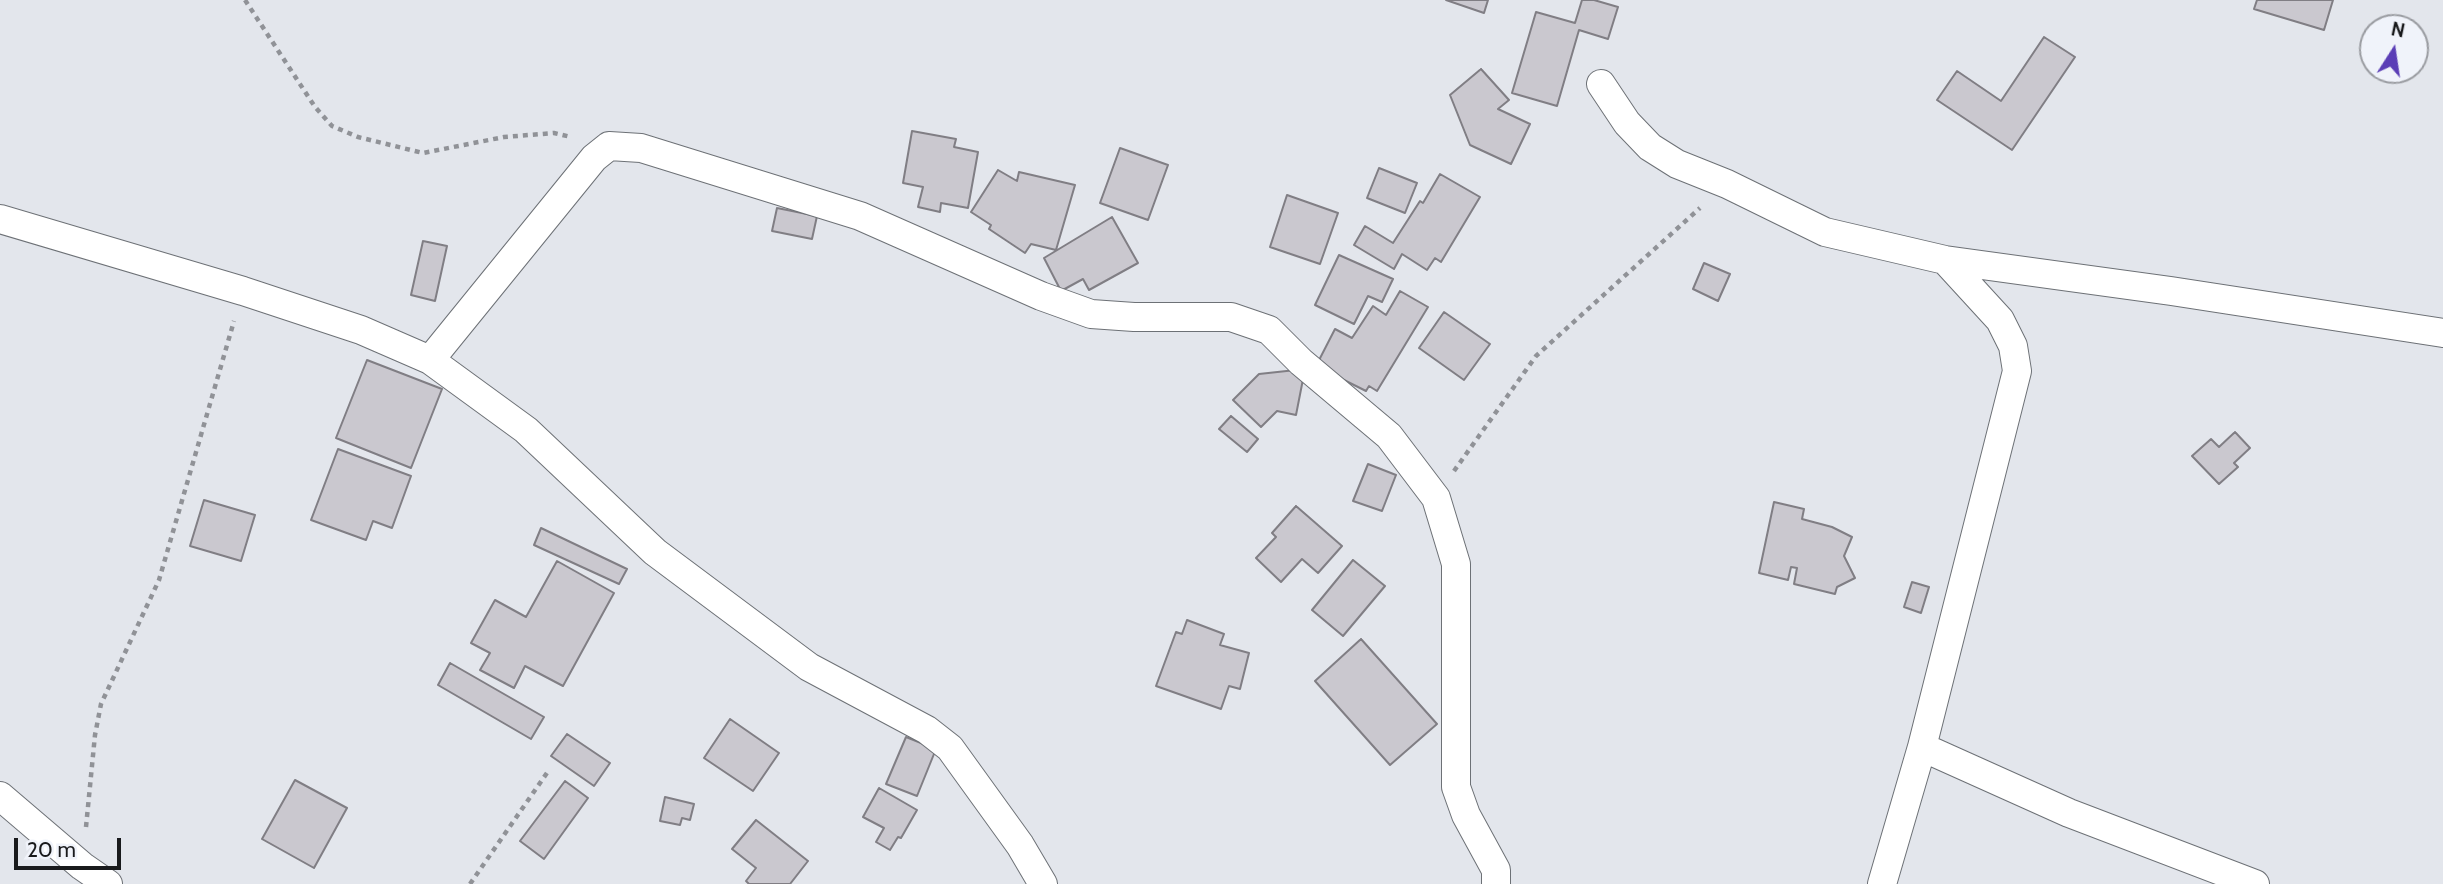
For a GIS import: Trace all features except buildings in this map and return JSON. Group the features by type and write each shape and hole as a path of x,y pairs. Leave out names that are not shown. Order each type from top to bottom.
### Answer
{"street":[{"path":"1601,85 1627,123 1650,148 1677,164 1727,184 1825,232 1945,260 2443,333"},
{"path":"430,359 594,158 609,146 641,148 860,216 1041,296 1091,313 1134,317 1231,317 1269,330 1301,362 1389,436 1436,498 1456,564 1456,787 1466,815 1496,870 1496,884"},
{"path":"0,219 361,330 430,359 526,430 655,552 809,667 927,730 950,748 1020,845 1042,884"},
{"path":"1882,884 1922,747 2017,371 2013,346 2000,320 1945,260"},
{"path":"1922,747 2069,813 2255,884"},
{"path":"0,796 82,866 108,884"}],"path":[{"path":"245,0 315,107 332,126 358,137 424,153 504,137 554,133 609,146"},
{"path":"1436,498 1536,356 1727,184"},
{"path":"82,866 95,735 101,704 159,580 243,292"},
{"path":"470,884 550,770"}]}
